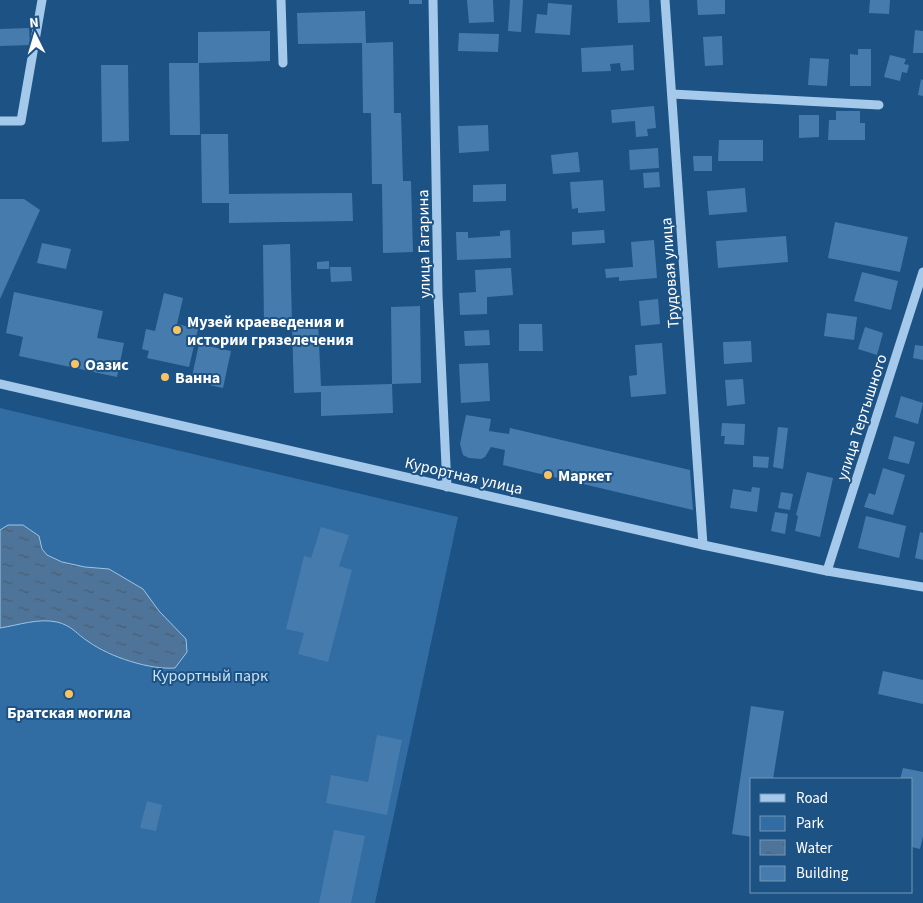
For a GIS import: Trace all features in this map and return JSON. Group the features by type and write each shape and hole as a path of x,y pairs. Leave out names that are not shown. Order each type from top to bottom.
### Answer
{"street":[{"path":"0,121 21,121 42,0"},
{"path":"281,0 283,63"},
{"name":"улица Гагарина","path":"433,0 438,295 447,486"},
{"name":"Трудовая улица","path":"664,0 703,544"},
{"path":"672,94 879,105"},
{"name":"улица Тертышного","path":"827,571 923,272"},
{"name":"Курортная улица","path":"0,384 309,455 316,454 703,544 827,571 923,587"}],"green space":[{"name":"Курортный парк","path":"0,408 458,517 375,903 0,903"}],"water":[{"path":"8,525 23,525 39,536 42,549 47,555 62,562 85,567 109,569 143,589 159,611 186,639 187,652 175,668 142,665 108,653 71,628 57,622 36,621 0,628 0,530"}],"building":[{"path":"409,0 422,0 422,4 409,4"},
{"path":"467,0 493,0 494,22 469,23"},
{"path":"510,0 523,0 521,32 508,31"},
{"path":"617,0 649,0 650,22 618,23"},
{"path":"697,0 725,0 725,14 698,15"},
{"path":"870,0 890,0 889,14 869,13"},
{"path":"548,3 572,5 570,35 535,33 537,14 547,15"},
{"path":"365,11 366,43 393,42 394,113 401,113 403,181 411,181 413,252 383,253 382,184 372,184 371,113 363,113 362,43 298,44 297,13"},
{"path":"29,28 30,45 0,46 0,29"},
{"path":"915,30 923,31 923,53 913,53"},
{"path":"270,31 270,61 199,63 200,135 170,135 169,63 198,63 198,32"},
{"path":"459,33 499,34 498,52 458,51"},
{"path":"722,36 723,65 705,66 703,37"},
{"path":"633,45 634,70 621,71 620,63 610,64 611,71 582,72 581,48"},
{"path":"858,49 871,49 871,86 850,86 850,54 858,55"},
{"path":"890,55 906,59 904,64 909,65 907,73 902,72 900,81 884,77"},
{"path":"810,58 829,59 827,86 808,85"},
{"path":"101,65 128,65 129,141 102,142"},
{"path":"921,79 923,80 923,96 918,95"},
{"path":"654,106 656,128 647,129 648,136 636,137 635,121 612,123 611,110"},
{"path":"836,111 860,111 860,123 865,123 865,140 828,140 829,120 836,120"},
{"path":"799,115 819,115 819,137 799,138"},
{"path":"488,125 489,151 459,153 458,126"},
{"path":"201,134 228,134 229,194 352,193 353,221 229,223 229,203 202,203"},
{"path":"719,140 763,140 763,161 718,161"},
{"path":"658,148 659,168 630,170 629,150"},
{"path":"578,152 580,172 553,174 551,155"},
{"path":"693,156 712,156 712,171 694,171"},
{"path":"659,172 660,187 644,188 643,173"},
{"path":"603,180 605,211 578,213 578,208 572,209 570,182"},
{"path":"506,184 506,201 473,202 473,185"},
{"path":"745,188 747,212 709,215 707,191"},
{"path":"0,199 24,199 40,210 0,299"},
{"path":"835,222 908,237 900,272 828,258"},
{"path":"510,230 511,258 457,260 456,232 468,232 468,238 500,236 500,231"},
{"path":"604,230 605,243 572,245 572,232"},
{"path":"786,236 788,262 718,268 716,241"},
{"path":"654,240 657,278 619,281 619,277 606,278 605,269 633,267 631,242"},
{"path":"42,243 71,249 66,269 37,263"},
{"path":"290,244 292,323 264,323 263,245"},
{"path":"329,261 329,269 317,269 317,262"},
{"path":"330,267 351,267 352,281 331,282"},
{"path":"511,268 513,295 487,297 487,314 460,315 459,293 476,292 475,270"},
{"path":"862,272 898,281 891,310 854,301"},
{"path":"14,292 103,311 97,338 124,343 117,377 19,356 23,337 6,333"},
{"name":"Музей краеведения и истории грязелечения","path":"164,293 183,298 177,324 198,329 189,367 147,358 149,351 142,349 146,329 155,331"},
{"path":"658,299 660,324 641,326 639,301"},
{"path":"420,306 421,383 392,384 391,307"},
{"path":"827,313 857,317 854,340 824,336"},
{"path":"318,322 321,386 392,384 393,413 321,416 321,392 294,393 292,323"},
{"path":"519,324 542,324 543,351 519,351"},
{"path":"865,327 883,333 877,355 858,349"},
{"path":"489,330 490,345 465,346 464,331"},
{"path":"751,341 752,362 724,364 723,342"},
{"path":"662,343 666,394 631,397 629,376 637,375 635,345"},
{"path":"199,344 231,351 223,388 191,381"},
{"path":"915,345 923,346 923,360 913,358"},
{"path":"488,363 490,401 461,403 459,364"},
{"path":"743,379 745,404 727,406 725,380"},
{"path":"901,396 923,403 918,424 895,417"},
{"path":"466,415 491,419 489,431 509,434 510,428 690,470 693,510 503,465 505,450 491,447 485,457 481,459 469,458 463,455 460,444"},
{"path":"722,423 745,424 744,445 724,444 725,436 721,436"},
{"path":"778,427 788,428 783,469 773,467"},
{"path":"894,436 915,442 909,464 888,459"},
{"path":"753,456 769,457 768,468 753,467"},
{"path":"883,468 905,475 893,515 864,507 869,493 875,495"},
{"path":"807,472 833,478 820,537 795,531 798,516 796,515"},
{"path":"752,487 760,488 757,512 730,508 733,489 751,492"},
{"path":"781,492 793,494 790,510 778,508"},
{"path":"775,512 788,514 785,534 771,531"},
{"path":"866,516 906,526 899,558 858,548"},
{"path":"321,527 349,535 339,566 352,570 328,662 298,654 304,633 286,629 304,556 311,558"},
{"path":"920,532 923,533 923,560 915,558"},
{"path":"883,671 923,680 923,704 878,694"},
{"path":"751,706 784,711 773,778 750,778 750,837 732,834"},
{"path":"377,735 402,740 387,815 326,803 331,775 368,782"},
{"path":"903,768 923,772 923,836 920,849 913,847 913,778 900,778"},
{"path":"147,801 162,805 156,831 140,828"},
{"path":"334,830 365,836 351,903 319,903"}],"place":[{"name":"Музей краеведения и истории грязелечения","path":"177,330"},
{"name":"Оазис","path":"75,364"},
{"name":"Ванна","path":"165,377"},
{"name":"Маркет","path":"548,475"},
{"name":"Братская могила","path":"69,694"}]}
